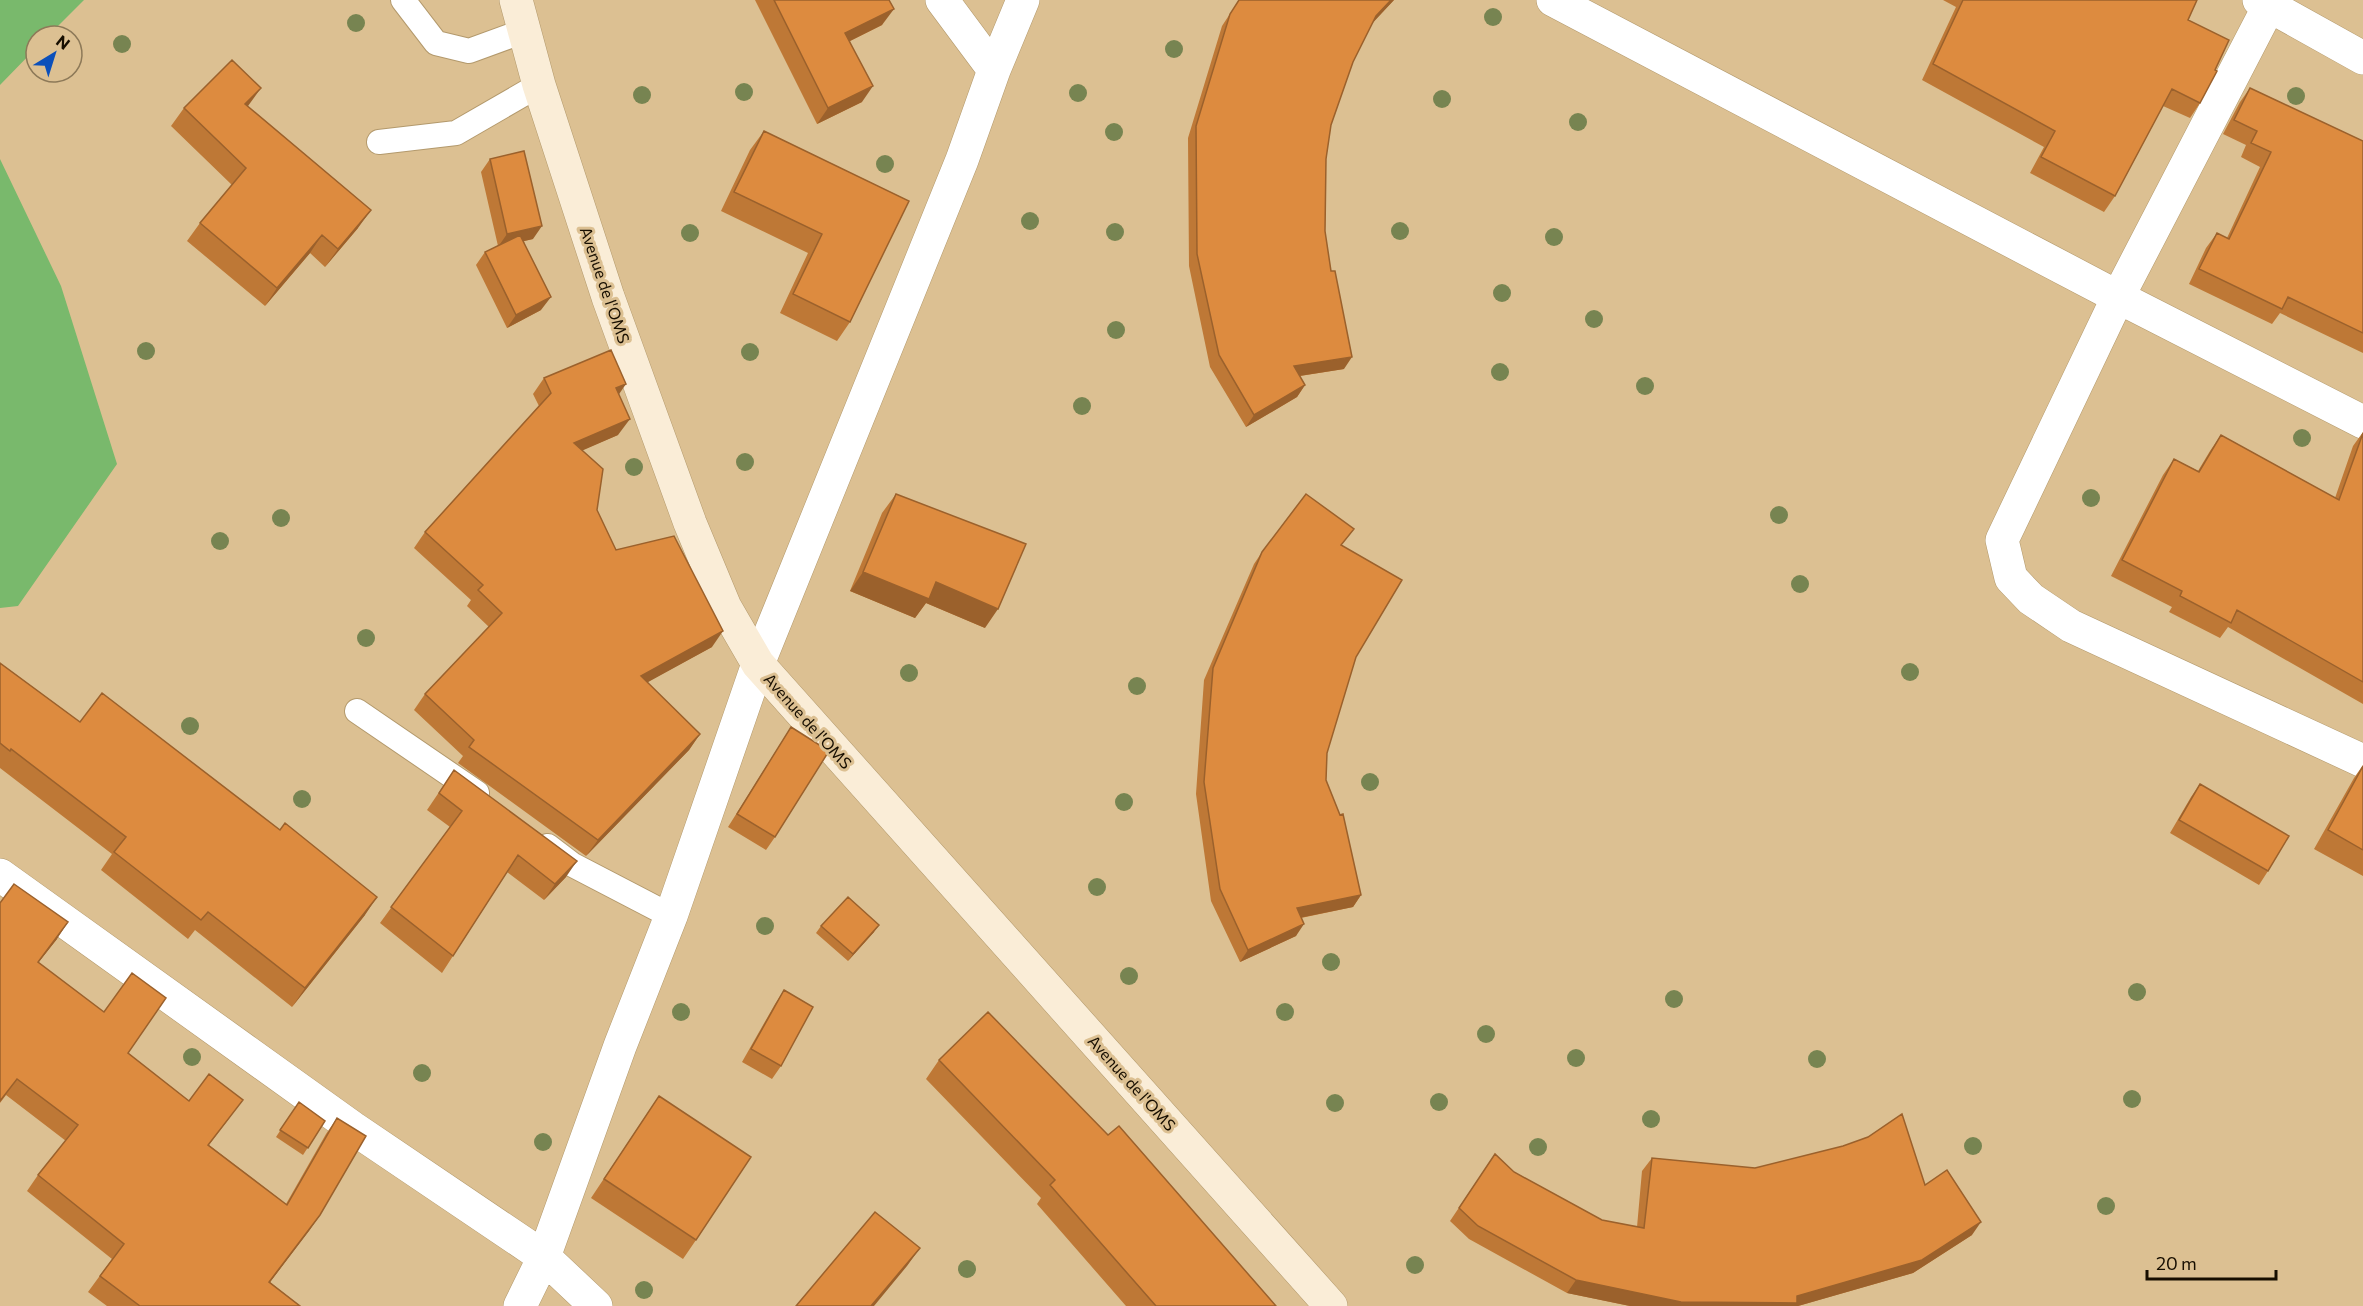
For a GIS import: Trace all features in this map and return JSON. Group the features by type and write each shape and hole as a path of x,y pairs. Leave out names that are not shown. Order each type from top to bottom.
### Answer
{"street":[{"path":"942,0 994,70"},
{"path":"520,1306 544,1257 620,1046 671,916 758,664 962,160 994,70 1023,0"},
{"path":"1553,0 2118,297 2363,422"},
{"path":"2358,51 2264,3 2118,297 2002,540 2011,578 2031,599 2071,626 2363,761"},
{"name":"Avenue de l'OMS","path":"520,15 539,84 608,297 690,523 725,607 758,664 1331,1306"},
{"path":"0,875 353,1128 544,1257 596,1306"}],"lane":[{"path":"403,0 436,43 469,51 520,15"},
{"path":"379,142 456,133 539,84"},
{"path":"357,711 494,805"},
{"path":"529,832 573,865 671,916"}],"green space":[{"path":"0,0 84,0 60,24 24,24 24,60 0,85"},
{"path":"0,159 61,286 117,464 18,606 0,608"}],"building":[{"path":"774,0 889,0 894,9 845,33 873,86 828,108"},
{"path":"1239,0 1391,0 1376,16 1353,62 1331,125 1326,159 1325,231 1331,271 1335,271 1352,357 1294,366 1305,385 1254,415 1219,355 1197,254 1196,126 1230,14"},
{"path":"1963,0 2197,0 2188,20 2229,40 2215,70 2217,71 2200,103 2172,89 2115,196 2041,157 2055,131 1933,64"},
{"path":"232,60 261,88 245,104 371,210 338,249 322,235 277,288 200,223 246,168 184,108"},
{"path":"2250,88 2363,141 2363,333 2288,297 2282,309 2199,269 2217,233 2229,239 2271,152 2251,143 2257,131 2234,120"},
{"path":"764,131 909,201 850,322 793,294 822,234 734,192"},
{"path":"524,151 542,226 507,234 490,159"},
{"path":"520,235 551,297 516,315 485,252"},
{"path":"611,350 626,384 616,388 630,419 574,443 603,469 597,510 616,550 674,536 723,631 641,676 700,734 598,840 469,747 474,740 425,694 502,613 478,590 483,585 425,532 551,393 544,378"},
{"path":"2363,433 2363,682 2237,610 2231,623 2180,596 2182,591 2122,560 2174,459 2199,472 2221,435 2339,500"},
{"path":"896,494 1026,544 998,609 936,582 929,599 863,572"},
{"path":"1306,494 1354,529 1341,545 1402,580 1356,657 1327,753 1326,780 1340,815 1343,814 1361,895 1297,908 1304,924 1248,950 1220,889 1204,782 1213,668 1262,552"},
{"path":"0,663 80,722 102,693 280,830 285,823 377,897 305,988 208,912 201,920 114,852 126,837 0,743"},
{"path":"791,727 829,751 775,837 737,814"},
{"path":"2363,766 2363,850 2328,830"},
{"path":"454,770 577,861 555,884 518,855 453,956 391,907 462,811 439,793"},
{"path":"2200,784 2289,836 2268,871 2179,820"},
{"path":"14,884 68,922 38,962 104,1012 132,973 166,998 128,1053 189,1101 209,1074 243,1100 208,1145 287,1205 337,1118 366,1136 320,1215 269,1282 300,1306 140,1306 100,1276 124,1244 38,1175 78,1125 17,1079 0,1101 0,903"},
{"path":"848,897 879,925 853,954 821,926"},
{"path":"784,990 813,1007 781,1066 751,1049"},
{"path":"988,1012 1108,1135 1119,1126 1276,1306 1156,1306 1050,1185 1055,1180 939,1060"},
{"path":"659,1096 751,1157 696,1240 604,1179"},
{"path":"299,1102 325,1121 308,1148 280,1130"},
{"path":"1902,1114 1925,1185 1947,1170 1981,1222 1922,1260 1797,1296 1797,1303 1681,1302 1576,1280 1478,1226 1459,1208 1495,1154 1514,1172 1602,1220 1644,1228 1652,1158 1755,1168 1843,1146 1868,1137"},
{"path":"875,1212 920,1248 871,1306 796,1306"}]}
